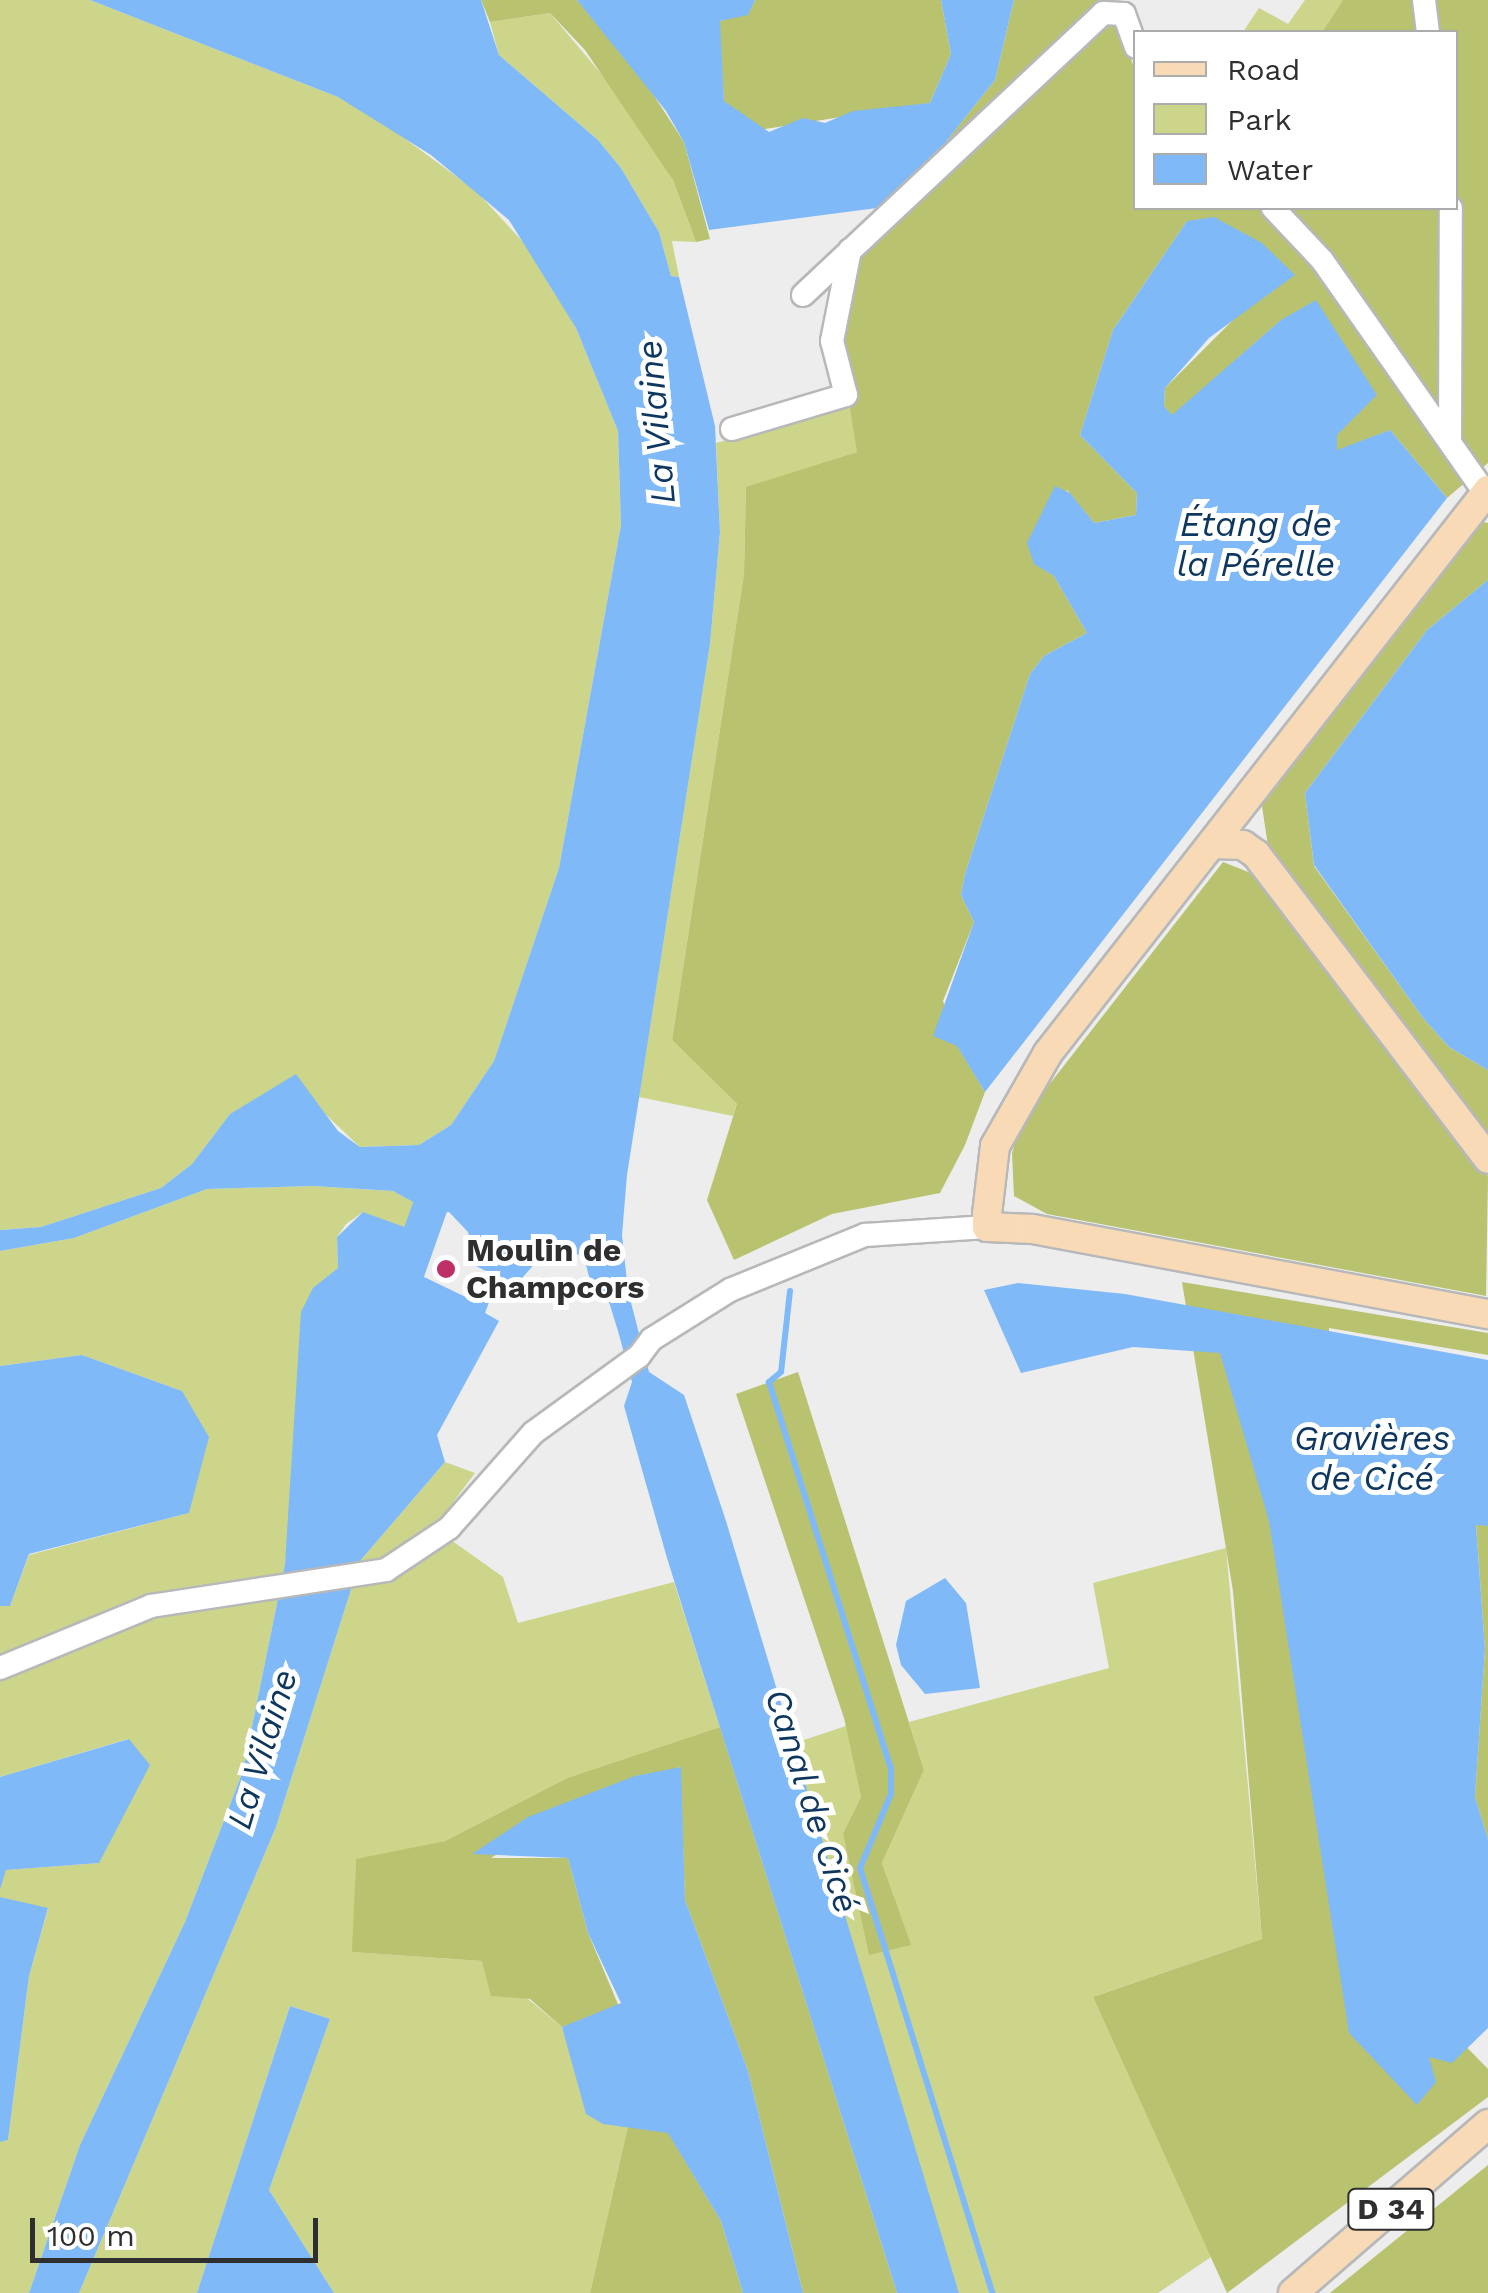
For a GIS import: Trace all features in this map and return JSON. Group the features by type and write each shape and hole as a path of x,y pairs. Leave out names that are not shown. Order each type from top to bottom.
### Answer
{"main road":[{"path":"1486,492 1022,1092 995,1146 987,1226 1033,1228 1488,1314"},
{"path":"1255,792 1256,854"},
{"path":"1212,844 1243,844 1256,854 1488,1159"},
{"name":"D 34","path":"1293,2293 1488,2124"}],"street":[{"path":"1424,0 1428,30"},
{"path":"803,295 1103,13 1124,14 1133,39"},
{"path":"1275,210 1322,260 1486,492"},
{"path":"1450,439 1451,210"},
{"path":"732,428 846,395 832,341 850,250"},
{"path":"0,1668 116,1616 188,1599 386,1570 449,1528 509,1455 586,1391 665,1330 775,1267 833,1243 892,1229 987,1226"}],"green space":[{"path":"0,0 90,0 338,97 381,121 476,191 536,256 576,328 618,431 621,525 559,868 494,1061 451,1125 419,1145 360,1147 319,1108 256,1100 230,1114 192,1164 161,1188 41,1227 0,1230"},
{"path":"481,0 577,0 636,68 684,142 710,239 696,242 673,180 585,50 550,13 490,22"},
{"path":"755,0 941,0 951,54 930,103 759,130 724,101 719,28 720,21 748,14"},
{"path":"1014,0 1112,0 1133,65 1133,210 1458,210 1458,30 1323,30 1343,0 1488,0 1488,463 1447,498 1390,430 1337,451 1337,435 1281,320 1172,416 1164,406 1165,388 1236,317 1187,221 1113,330 1080,435 1137,493 1136,515 1094,523 1067,490 1034,563 1054,576 1087,633 1044,656 1030,674 965,874 961,895 974,922 943,1001 957,1045 985,1092 965,1145 940,1193 832,1214 734,1260 707,1200 737,1104 672,1040 744,574 746,487 857,452 839,339 860,249 877,208 945,143 995,80"},
{"path":"1305,0 1343,0 1323,30 1244,30 1259,8 1288,24"},
{"path":"550,13 623,100 673,180 696,242 672,241 679,277 671,276 659,232 621,168 598,140 499,55 490,22"},
{"path":"853,405 857,452 746,488 744,574 672,1040 737,1104 733,1116 639,1097 710,644 720,532 716,443"},
{"path":"1479,521 1488,523 1488,580 1427,630 1305,793 1314,866 1423,1018 1449,1047 1488,1070 1488,1137 1269,853 1262,806"},
{"path":"1223,862 1261,877 1488,1176 1486,1296 1047,1214 1014,1196 1012,1153 1023,1118"},
{"path":"313,1186 393,1191 421,1206 410,1230 363,1212 346,1224 337,1237 338,1268 313,1289 285,1564 243,1771 185,1922 80,2145 29,2293 0,2293 0,2142 8,2140 29,1976 48,1909 0,1897 0,1890 5,1870 99,1863 128,1739 0,1777 0,1606 10,1606 29,1555 189,1513 182,1391 82,1355 0,1366 0,1251 74,1238 207,1189"},
{"path":"1182,1282 1488,1333 1488,1355 1329,1328 1332,1467 1404,1983 1488,2069 1488,2097 1227,2293 1093,1997 1262,1939 1233,1591"},
{"path":"798,1372 924,1770 882,1863 911,1945 869,1955 843,1833 861,1797 844,1718 736,1394"},
{"path":"445,1462 475,1473 434,1528 503,1577 518,1623 674,1582 720,1727 567,1778 445,1841 356,1860 353,1952 482,1961 562,2027 581,2083 615,2126 628,2126 590,2293 334,2293 269,2190 330,2019 290,2006 197,2293 79,2293 276,1827 360,1561"},
{"path":"1476,1524 1488,1526 1488,1839 1475,1797 1485,1649"},
{"path":"1226,1548 1262,1939 1093,1997 1211,2257 1158,2293 959,2293 830,1882 795,1743 846,1726 861,1797 843,1833 910,1944 882,1863 924,1770 909,1722 1109,1668 1093,1583"},
{"path":"720,1727 897,2293 803,2293 748,2071 685,1900 680,1767 595,1793 491,1858 568,1858 588,1933 620,2009 562,2027 530,1999 491,1996 482,1961 352,1952 356,1859 445,1841 567,1778"},
{"path":"628,2126 668,2132 721,2221 743,2293 590,2293"},
{"path":"1488,2165 1488,2293 1330,2293"}],"water":[{"path":"90,0 481,0 499,55 598,140 621,168 659,232 671,276 679,277 715,426 720,532 710,644 627,1175 622,1235 628,1291 649,1372 684,1395 726,1521 959,2293 897,2293 667,1558 624,1406 632,1382 618,1331 609,1302 593,1292 584,1257 552,1244 515,1286 476,1266 468,1232 449,1212 435,1214 393,1191 313,1186 207,1189 74,1238 0,1251 0,1230 41,1227 161,1188 192,1164 230,1114 296,1074 338,1131 360,1147 419,1145 451,1125 494,1061 559,868 621,525 618,431 576,328 509,220 431,155 338,97"},
{"path":"577,0 755,0 748,15 720,21 724,101 769,132 803,118 825,123 853,111 930,103 951,54 941,0 1014,0 995,80 945,143 877,208 709,230 684,142 666,111"},
{"name":"Étang de la Pérelle","path":"1214,217 1262,243 1295,275 1209,338 1165,388 1164,406 1172,415 1281,320 1316,300 1377,395 1337,435 1337,450 1390,430 1447,498 985,1092 957,1046 933,1036 974,922 961,895 965,874 1030,674 1044,656 1087,633 1054,576 1034,564 1027,543 1055,486 1070,493 1094,523 1136,515 1137,493 1080,435 1113,330 1187,221"},
{"path":"1488,580 1488,1070 1449,1047 1423,1018 1314,865 1305,793 1427,630"},
{"path":"363,1212 421,1233 431,1244 422,1276 474,1301 482,1285 493,1292 485,1313 499,1321 437,1435 445,1462 360,1561 276,1827 79,2293 29,2293 80,2145 185,1922 243,1771 285,1564 301,1312 313,1288 338,1268 337,1237"},
{"name":"Gravières de Cicé","path":"1018,1283 1125,1294 1488,1360 1488,1526 1476,1525 1485,1649 1475,1797 1488,1839 1488,2028 1452,2063 1429,2057 1436,2082 1417,2105 1349,2033 1269,1521 1220,1353 1133,1347 1021,1373 984,1290"},
{"path":"82,1355 182,1391 209,1437 189,1513 29,1554 10,1606 0,1606 0,1366"},
{"path":"945,1578 966,1603 980,1688 925,1694 901,1665 896,1645 906,1601"},
{"path":"129,1739 150,1765 99,1863 6,1870 0,1890 0,1777"},
{"path":"681,1767 685,1900 748,2071 803,2293 743,2293 721,2221 668,2133 603,2124 586,2114 562,2027 621,2003 588,1933 568,1858 472,1854 528,1817 635,1776"},
{"path":"0,1897 48,1908 29,1976 8,2140 0,2142"},
{"path":"290,2006 330,2019 269,2190 334,2293 197,2293"}],"waterway":[{"name":"La Vilaine","path":"404,1279 435,1191 457,1179"},
{"name":"Canal de Cicé","path":"790,1291 781,1372 769,1382 891,1768 891,1794 860,1868 992,2293"}],"place":[{"name":"Moulin de Champcors","path":"446,1269"}]}
